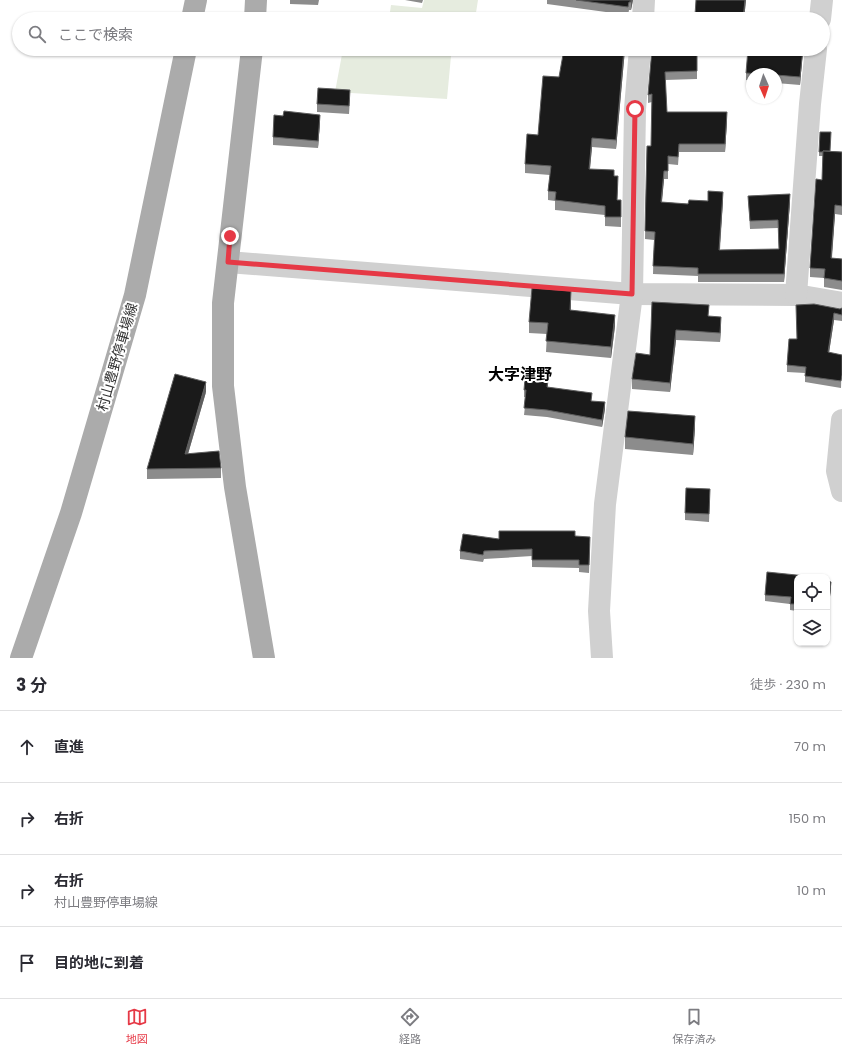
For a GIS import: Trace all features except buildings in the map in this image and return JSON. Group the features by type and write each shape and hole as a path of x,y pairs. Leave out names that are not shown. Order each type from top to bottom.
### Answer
{"main road":[{"path":"193,12 196,0"},
{"path":"255,12 256,0"},
{"name":"村山豊野停車場線","path":"21,658 71,513 135,295 185,56"},
{"path":"251,56 223,303 223,386 236,487 264,658"}],"street":[{"path":"643,12 644,0"},
{"path":"821,12 822,0"},
{"path":"602,658 599,611 605,504 632,294 635,109 639,56"},
{"path":"796,295 810,104 815,56"},
{"path":"228,262 632,294 796,295 842,303"},
{"path":"842,420 837,471 842,491"}],"shaded area":[{"path":"424,0 478,0 476,12 390,12 391,5 422,8"},
{"path":"342,56 451,56 447,99 335,92"}],"district":[{"name":"大字津野","path":"520,374"}],"route":[{"path":"230,236 228,262 632,294 635,109"}]}
